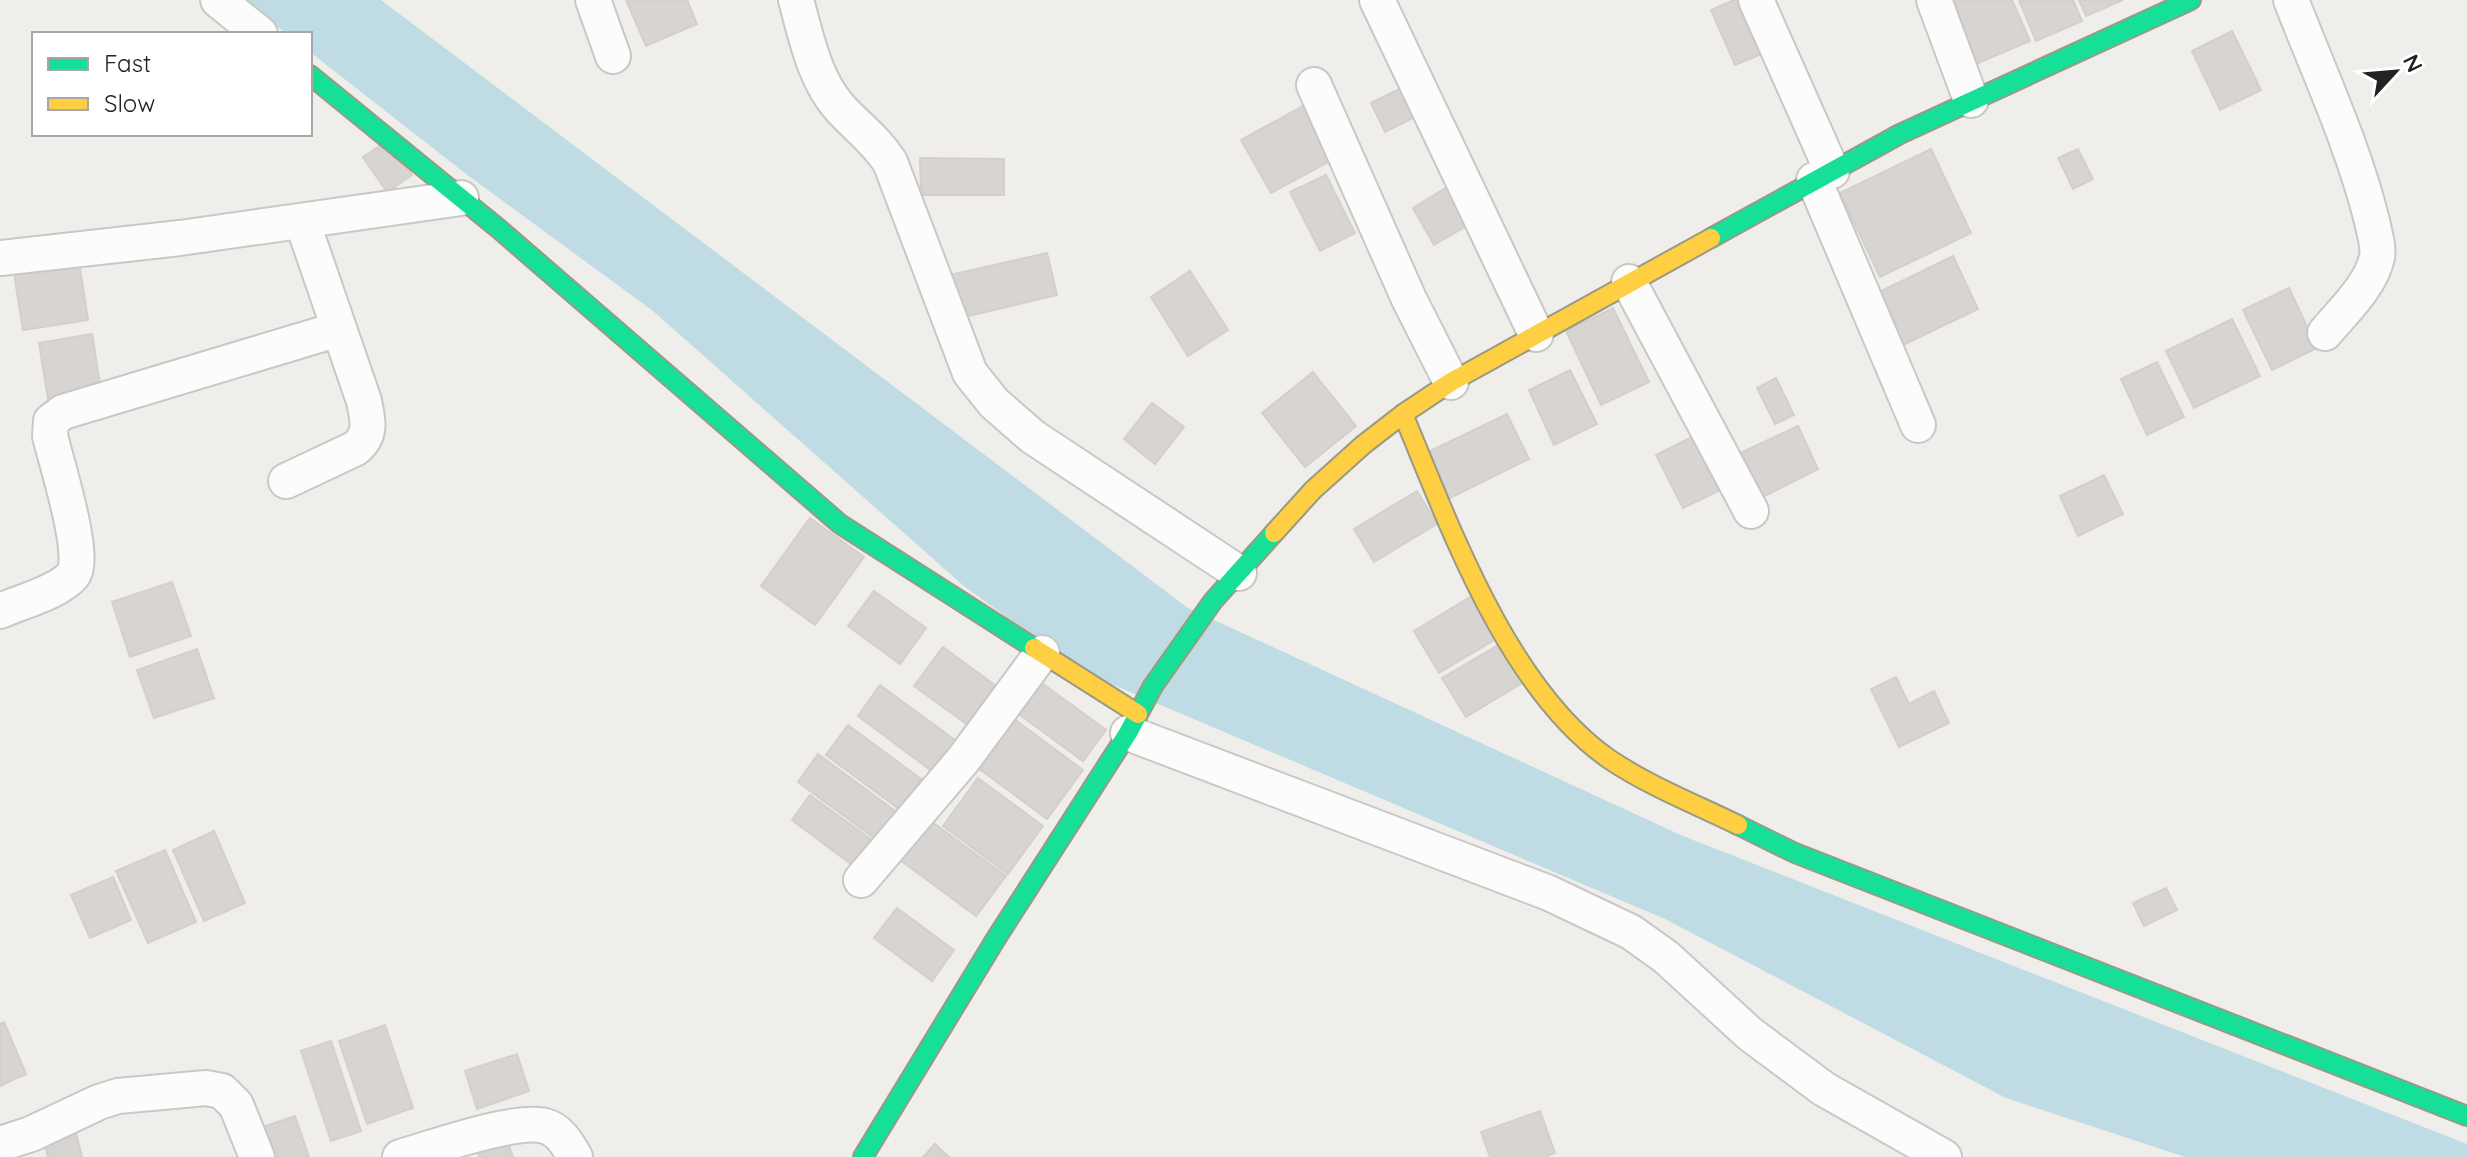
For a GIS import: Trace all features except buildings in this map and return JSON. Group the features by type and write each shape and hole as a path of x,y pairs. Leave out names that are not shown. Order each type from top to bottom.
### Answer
{"street":[{"path":"218,0 258,32"},
{"path":"593,0 613,56"},
{"path":"796,0 825,88 840,108 876,142 890,162 970,373 994,403 1033,437 1239,573"},
{"path":"1377,0 1536,334"},
{"path":"1756,0 1918,425"},
{"path":"1934,0 1971,100"},
{"path":"863,1157 997,937 1133,724 1153,686 1213,601 1313,490 1363,445 1451,382 1900,134 2191,0"},
{"path":"2291,0 2351,152 2367,203 2377,255 2360,291 2325,333"},
{"path":"312,77 461,198 840,524 1042,653 1133,724 1549,893 1631,932 1666,957 1750,1034 1824,1089 1944,1157"},
{"path":"1314,85 1409,299 1451,382"},
{"path":"0,258 180,238 461,198"},
{"path":"286,481 356,448 365,440 369,426 302,221"},
{"path":"1629,282 1751,511"},
{"path":"0,611 62,585 74,574 79,562 50,436 51,421 63,412 339,329"},
{"path":"1403,414 1471,576 1530,676 1577,732 1608,758 1641,778 1795,853 2467,1116"},
{"path":"861,880 963,760 1042,653"},
{"path":"0,1144 31,1134 118,1096 206,1088 222,1091 236,1105 257,1157"},
{"path":"400,1157 471,1136 529,1125 547,1127 558,1133 575,1157"}],"water":[{"path":"243,0 381,0 1188,608 1683,836 2467,1144 2467,1157 2185,1157 2006,1098 1665,919 1083,672 965,587 653,311 466,174 312,54 312,32 284,32"}],"traffic: fast":[{"path":"1711,238 1900,134 2191,0"},
{"path":"312,77 499,229 840,524 1034,648"},
{"path":"863,1157 997,937 1128,733 1153,686 1213,601 1274,533"},
{"path":"1738,825 1795,853 2467,1116"}],"traffic: slow":[{"path":"1274,533 1313,490 1403,414 1451,382 1711,238"},
{"path":"1403,414 1485,601 1540,691 1573,728 1609,759 1656,786 1738,825"},
{"path":"1034,648 1138,714"}]}
